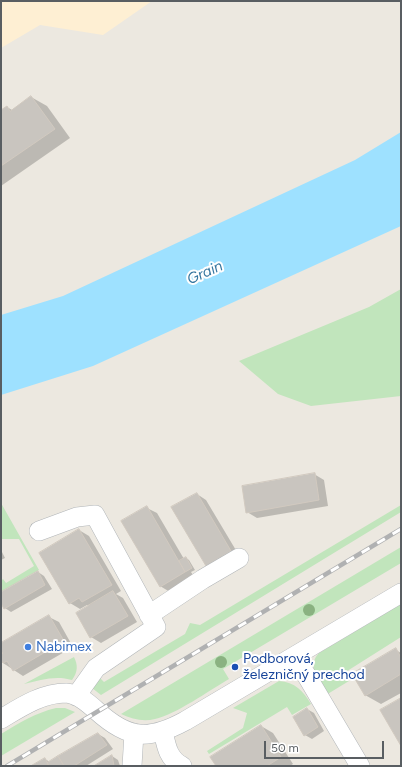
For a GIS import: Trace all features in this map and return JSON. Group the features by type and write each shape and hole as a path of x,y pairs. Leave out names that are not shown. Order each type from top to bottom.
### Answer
{"street":[{"path":"39,531 77,517 95,515 156,627 96,668 76,696"},
{"path":"149,615 203,579 240,558"},
{"path":"1,719 25,704 42,697 52,694 67,693 89,703 111,722 134,734 163,731 185,721 401,593"},
{"path":"295,656 360,766"},
{"path":"163,731 166,748 176,763 182,766"},
{"path":"132,766 134,734"}],"shaded area":[{"path":"1,1 152,1 103,35 40,25 1,48"}],"green space":[{"path":"401,289 401,396 311,406 278,394 239,361 369,307"},
{"path":"1,503 39,570 1,592 1,581 3,579 6,583 34,566 19,539 1,539"},
{"path":"401,505 401,512 101,695 92,688 100,678 104,682 185,634 190,623 200,625"},
{"path":"401,547 401,563 223,669 229,679 192,702 163,717 151,720 138,720 121,714"},
{"path":"401,604 401,637 344,673 349,681 326,695 317,679 314,668 315,658 319,653"},
{"path":"74,657 77,668 72,680 54,678 24,684"},
{"path":"279,681 294,685 305,695 311,704 292,715 287,707 209,754 207,751 243,728 247,713 233,708"},
{"path":"56,708 65,708 75,712 1,756 1,734 21,722"}],"water":[{"name":"Grain","path":"401,132 401,226 93,366 1,395 1,315 63,296 355,160"}],"building":[{"path":"31,96 55,129 1,166 1,110 7,106 10,111"},
{"path":"315,473 319,500 246,513 242,486"},
{"path":"197,493 231,551 206,566 171,507"},
{"path":"147,506 185,572 160,587 121,521"},
{"path":"79,529 112,585 82,602 79,598 69,604 39,553"},
{"path":"186,557 192,568 185,572 179,561"},
{"path":"38,571 45,585 4,609 1,603 1,592"},
{"path":"113,591 128,616 90,638 76,613"},
{"name":"Nabimex","path":"49,615 64,641 13,671 7,661 3,663 1,660 1,654 3,653 1,651 1,643"},
{"path":"396,648 401,658 401,674 365,696 352,674"},
{"path":"401,698 401,746 380,710"},
{"path":"307,708 318,727 304,736 293,717"},
{"path":"261,725 281,757 267,766 216,766 210,757"},
{"path":"98,733 107,745 74,766 64,766 58,756"},
{"path":"112,755 114,766 94,766"},
{"path":"58,756 64,766 49,766 47,763"},
{"path":"45,758 49,766 31,766"}],"railway":[{"path":"7,766 401,529"}],"place":[{"name":"Nabimex","path":"28,647"},
{"name":"Podborová, železničný prechod","path":"235,667"}]}
